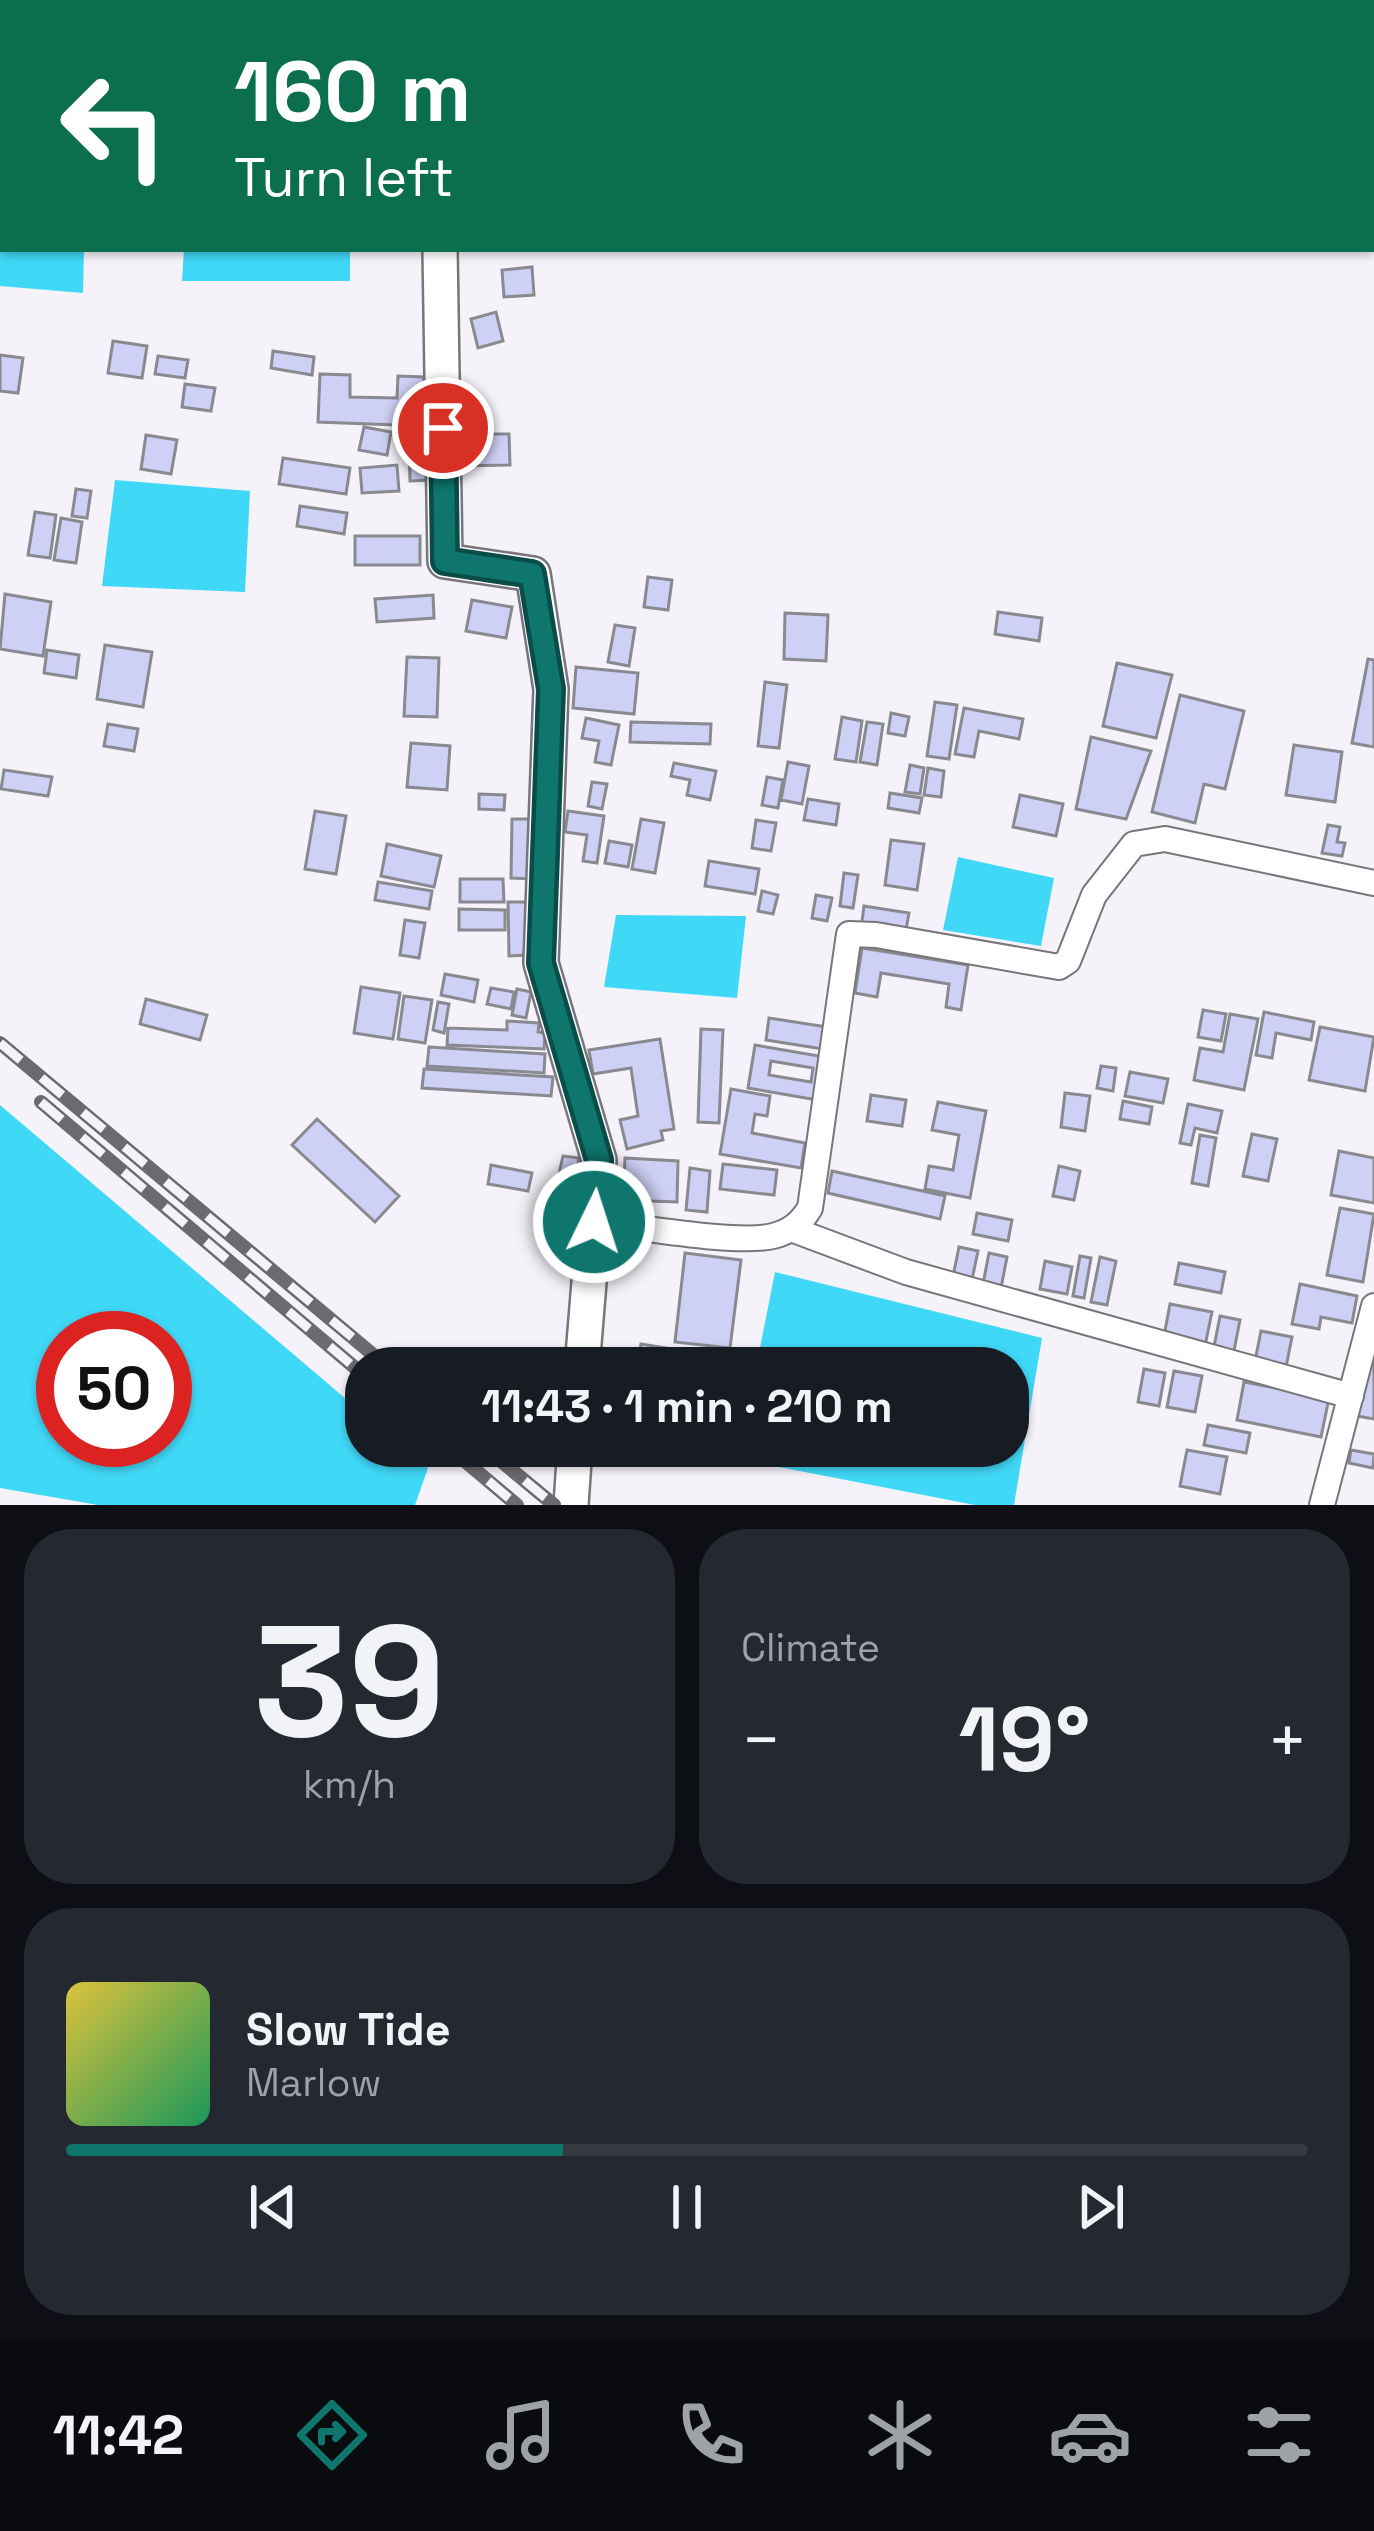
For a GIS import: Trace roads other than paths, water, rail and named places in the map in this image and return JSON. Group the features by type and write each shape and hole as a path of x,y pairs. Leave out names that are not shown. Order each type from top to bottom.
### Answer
{"main road":[{"path":"440,252 445,561 532,574 551,689 541,963 599,1160 584,1347"},
{"path":"571,1505 574,1467"}],"street":[{"path":"594,1222 772,1237 790,1229 810,1208 849,934 1059,968 1068,962 1094,895 1134,844 1165,839 1374,883"},
{"path":"790,1229 906,1272 1351,1396"},
{"path":"1322,1505 1374,1306"}],"water":[{"path":"0,252 84,252 83,293 0,286"},
{"path":"184,252 350,252 350,281 182,281"},
{"path":"115,480 250,491 245,592 102,586"},
{"path":"958,857 1054,878 1041,946 943,930"},
{"path":"616,915 746,916 737,998 604,987"},
{"path":"0,1105 345,1398 345,1467 428,1468 415,1505 98,1505 0,1488"},
{"path":"775,1272 1042,1338 1029,1416 1029,1347 760,1347"},
{"path":"778,1467 1020,1467 1014,1505 975,1505"}],"railway":[{"path":"0,1043 364,1347"},
{"path":"41,1102 345,1359"},
{"path":"472,1467 517,1505"},
{"path":"508,1467 554,1505"}]}
